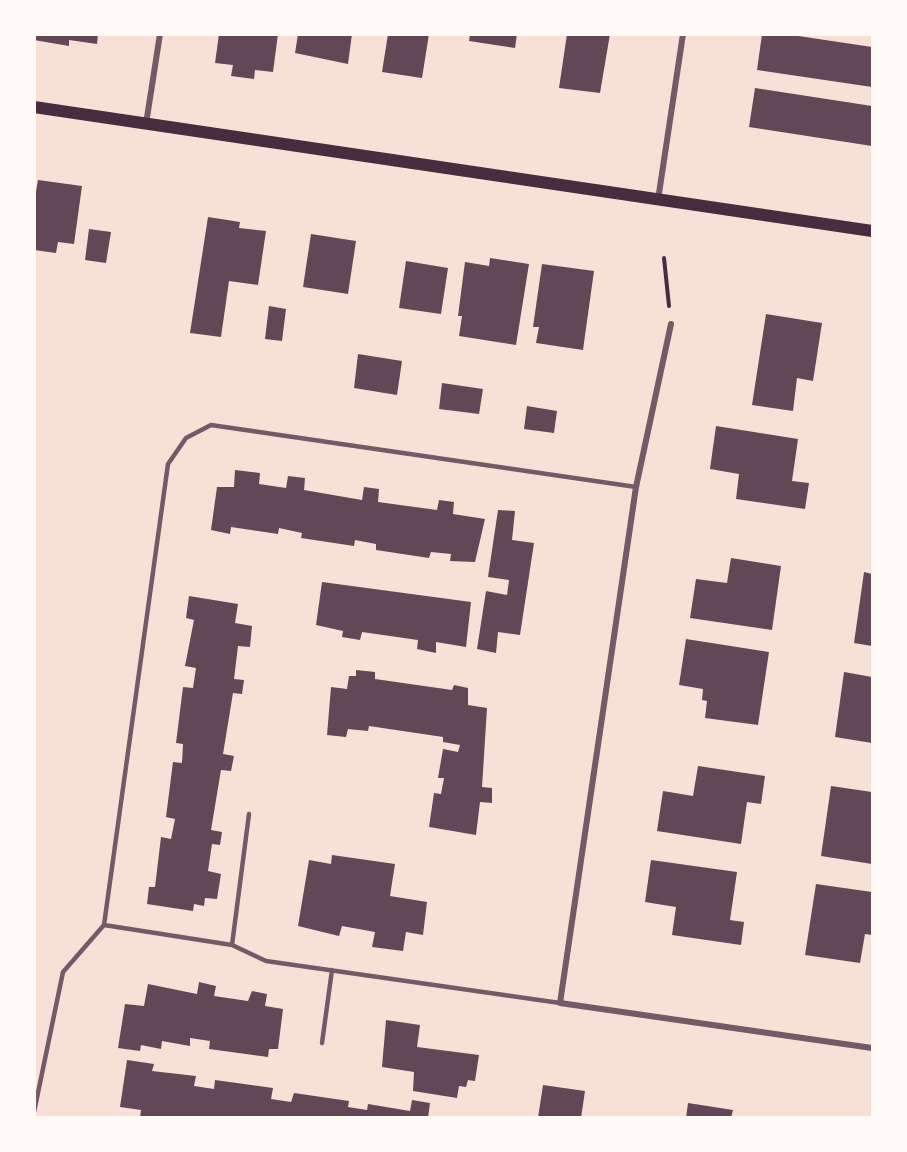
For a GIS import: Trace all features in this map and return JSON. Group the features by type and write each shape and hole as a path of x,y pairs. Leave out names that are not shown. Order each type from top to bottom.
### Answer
{"main road":[{"path":"34,107 873,231"}],"street":[{"path":"146,124 160,34"},
{"path":"658,200 683,34"},
{"path":"670,324 636,487 560,1003 873,1048"}],"lane":[{"path":"34,1112 63,972 104,925 168,464 186,438 211,425 636,487"},
{"path":"232,945 249,814"},
{"path":"104,925 232,945 267,961 560,1003"},
{"path":"322,1043 332,970"}],"path":[{"path":"664,258 670,324"}],"building":[{"path":"34,34 98,34 97,44 69,40 69,46 34,40"},
{"path":"219,34 278,34 273,72 255,70 254,79 231,76 233,65 215,63"},
{"path":"298,34 352,34 348,64 295,53"},
{"path":"388,34 429,34 422,78 382,72"},
{"path":"470,34 517,34 515,48 469,41"},
{"path":"567,34 610,34 600,93 559,88"},
{"path":"762,34 785,34 872,47 872,87 757,70"},
{"path":"755,88 872,106 872,146 749,127"},
{"path":"38,180 82,186 74,244 58,242 56,253 34,250 34,203"},
{"path":"208,217 240,222 239,228 266,231 258,285 229,281 221,337 190,333"},
{"path":"89,229 111,232 106,263 85,260"},
{"path":"311,234 356,241 348,294 303,287"},
{"path":"490,258 529,264 516,345 459,336 462,316 458,316 465,262 489,266"},
{"path":"406,261 448,268 441,314 399,308"},
{"path":"542,264 594,271 583,350 536,343 539,327 533,327"},
{"path":"269,306 286,309 282,341 265,339"},
{"path":"766,314 822,323 813,381 797,378 793,411 752,405"},
{"path":"358,354 402,361 397,395 354,388"},
{"path":"442,383 483,389 479,414 439,409"},
{"path":"527,406 557,411 554,433 524,429"},
{"path":"716,426 798,439 792,481 809,483 805,509 736,499 739,474 710,469"},
{"path":"235,470 260,473 259,484 286,488 288,476 305,478 304,490 362,500 364,487 379,489 378,502 437,510 439,500 454,502 453,514 485,519 475,562 450,561 451,554 431,552 429,558 376,550 376,544 355,540 354,546 301,538 302,533 279,528 278,534 231,527 230,534 211,530 217,487 234,487"},
{"path":"498,510 515,511 512,540 534,543 520,635 498,632 496,653 477,649 486,591 507,595 509,580 488,577"},
{"path":"731,558 781,566 772,630 690,618 696,579 727,583"},
{"path":"864,572 872,574 872,646 854,643"},
{"path":"322,582 471,602 466,647 436,642 436,653 417,649 418,640 362,632 360,640 342,637 343,631 316,625"},
{"path":"189,596 238,604 235,623 252,626 250,647 238,646 234,679 244,680 242,694 233,693 223,754 234,756 231,771 221,770 211,830 222,832 220,845 212,844 208,871 221,874 217,899 205,898 204,906 194,904 193,911 147,904 149,887 155,887 161,837 171,839 175,819 166,817 173,762 182,763 183,744 176,743 183,687 193,688 196,668 185,666 194,620 186,618"},
{"path":"686,639 769,652 758,725 705,718 707,701 702,700 703,689 679,685"},
{"path":"356,670 375,672 375,679 452,690 454,685 468,688 468,705 487,708 482,787 492,788 492,803 480,802 476,835 429,827 434,793 441,794 444,778 438,778 443,749 458,752 460,745 443,742 443,737 369,726 368,731 348,729 346,737 327,735 331,687 347,689 349,676 356,676"},
{"path":"844,672 872,677 872,743 835,737"},
{"path":"698,766 765,776 761,804 747,802 741,844 657,831 663,791 693,796"},
{"path":"831,786 872,792 872,864 821,856"},
{"path":"332,855 395,864 390,896 427,902 423,935 406,932 403,951 372,947 375,932 342,926 339,936 298,926 309,860 331,864"},
{"path":"651,860 737,872 730,920 744,922 741,945 672,935 676,907 645,902"},
{"path":"816,884 872,892 872,935 865,934 860,963 805,955"},
{"path":"199,982 216,986 214,996 248,1001 252,991 267,994 265,1006 283,1009 278,1049 269,1049 268,1057 209,1049 210,1041 190,1038 190,1046 162,1041 161,1049 141,1045 140,1051 118,1048 125,1004 144,1006 148,984 197,994"},
{"path":"386,1020 420,1025 417,1047 479,1055 475,1081 468,1080 466,1087 459,1086 457,1098 413,1091 414,1072 382,1067"},
{"path":"127,1060 154,1064 152,1071 196,1076 194,1086 214,1089 215,1080 273,1088 271,1099 291,1102 294,1093 349,1101 348,1107 367,1110 368,1104 410,1111 412,1100 430,1103 428,1118 140,1118 141,1110 120,1107"},
{"path":"543,1085 585,1091 581,1118 538,1118"},
{"path":"688,1103 733,1110 731,1118 686,1118"}]}
